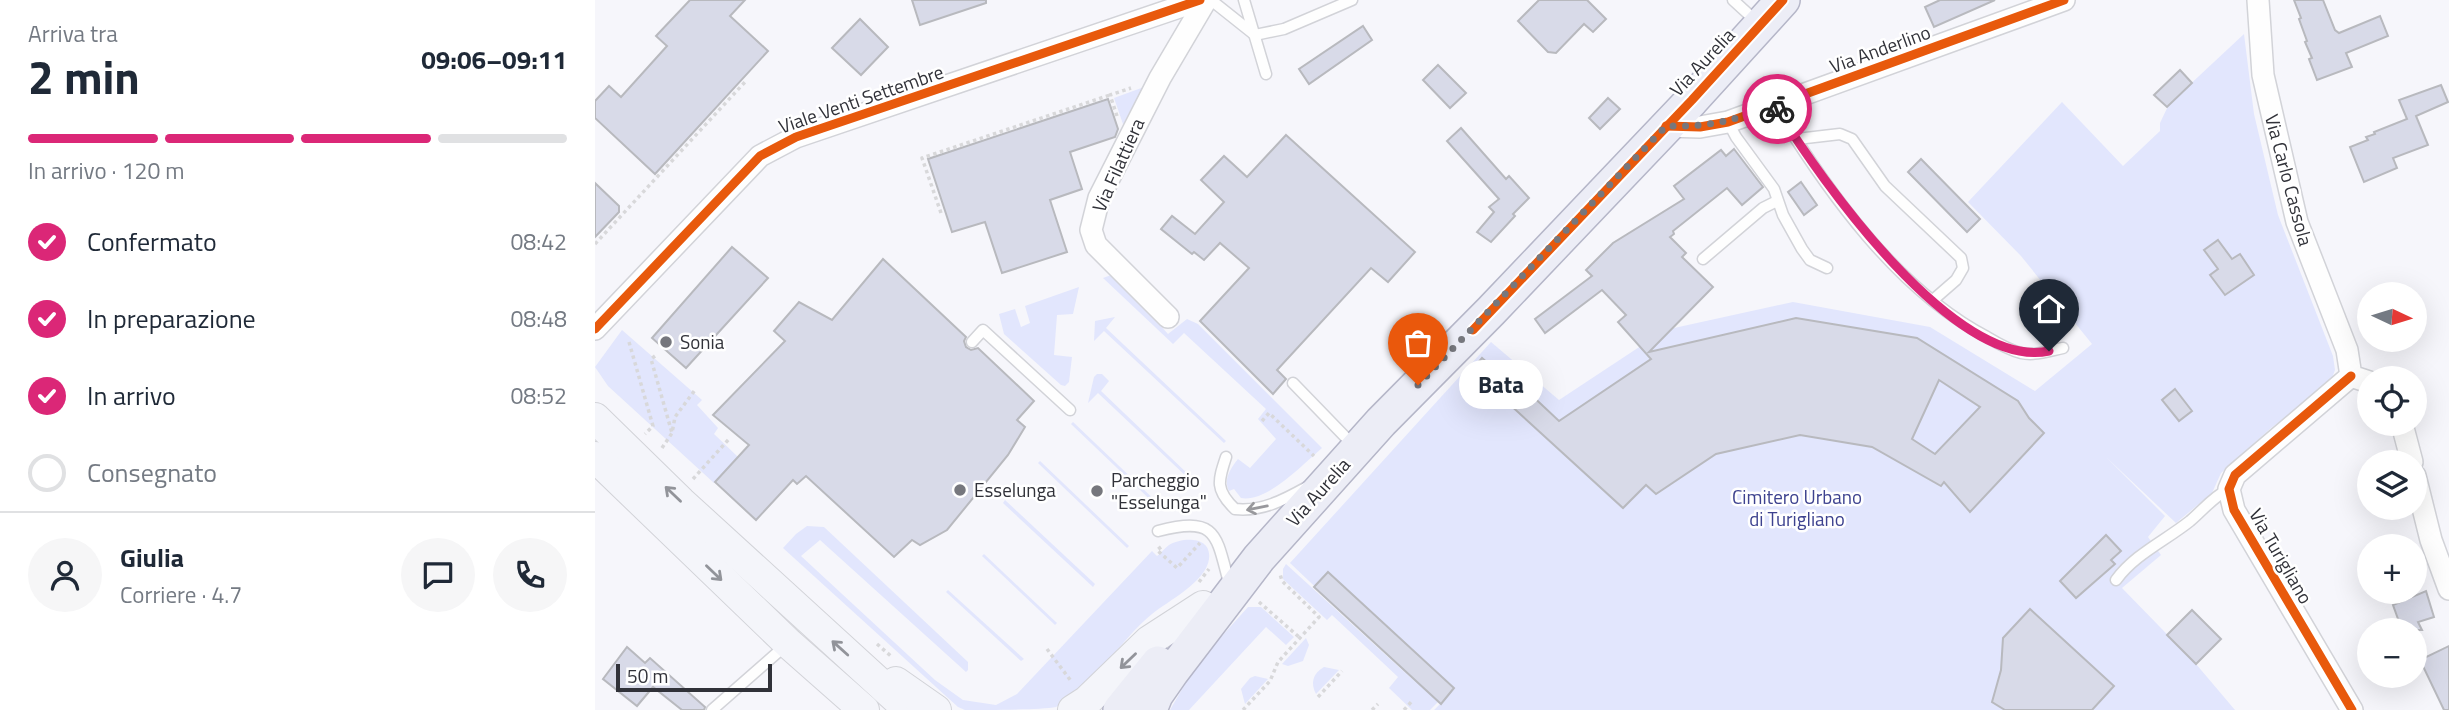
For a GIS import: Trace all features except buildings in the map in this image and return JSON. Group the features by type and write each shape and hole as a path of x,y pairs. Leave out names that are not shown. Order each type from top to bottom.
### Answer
{"main road":[{"name":"Via Aurelia","path":"1150,710 1171,672 1269,564 1337,458 1666,126 1783,0"},
{"path":"595,418 691,511 909,710"},
{"path":"595,457 788,643 864,710"},
{"name":"Via Aurelia","path":"1120,710 1203,607 1229,583 1269,564"},
{"path":"1073,696 1087,701 1149,641 1203,607"},
{"path":"870,675 893,679 936,710"}],"street":[{"name":"Viale Venti Settembre","path":"595,329 760,156 796,137 1200,0"},
{"name":"Via Filattiera","path":"1168,317 1096,245 1091,230 1099,198 1160,78 1208,0"},
{"name":"Via Anderlino","path":"1666,126 1700,127 1728,122 2064,0"},
{"name":"Via Carlo Cassola","path":"2258,0 2263,75 2297,222 2357,372"},
{"path":"2229,489 2235,475 2357,381"},
{"name":"Via Turigliano","path":"2229,489 2234,510 2352,710"},
{"path":"2426,520 2449,589"}],"lane":[{"path":"1208,0 1255,35 1284,29 1352,0"},
{"path":"1244,0 1266,74"},
{"path":"1733,0 1760,25"},
{"path":"1775,106 1862,229 1894,266 1933,300 1963,325 2019,352 2035,354 2063,348"},
{"path":"1728,122 1774,189 1777,201 1802,249 1810,260 1827,268"},
{"path":"1797,139 1840,134 1852,139 1885,186 1961,258 1963,268 1956,280 1933,300"},
{"path":"1703,259 1763,208 1777,201"},
{"path":"972,342 983,330 1070,410"},
{"path":"1226,457 1219,479 1220,490 1235,509 1249,511 1289,497 1337,458 1293,383"},
{"path":"2116,580 2128,564 2229,489"},
{"path":"1159,531 1181,525 1195,525 1207,530 1217,539 1229,583"},
{"path":"712,710 788,643"}],"path":[{"path":"595,244 745,82"},
{"path":"941,213 922,158 1110,95"},
{"path":"629,342 653,425 644,435"},
{"path":"655,356 651,359 672,433"},
{"path":"660,450 672,433 675,417 695,390"},
{"path":"1262,421 1269,413 1337,458"},
{"path":"693,480 729,439"},
{"path":"1243,710 1270,681 1278,662 1319,617 1282,581 1269,564"},
{"path":"1047,649 1073,696"},
{"path":"1318,696 1342,671"},
{"path":"1404,710 1413,700"},
{"path":"1372,710 1378,704"}],"green space":[{"name":"Cimitero Urbano di Turigliano","path":"2244,34 2254,114 2278,215 2333,356 2335,370 2330,383 2271,428 2221,473 2212,493 2176,523 2106,457 2165,516 2148,537 2161,555 2122,588 2196,664 2235,710 1434,710 1440,704 1438,702 1430,710 1412,710 1389,688 1398,677 1332,615 1327,620 1283,579 1286,564 1423,689 1290,563 1491,342 1559,400 1665,330 1793,302 1930,327 2035,391 2092,344 2021,256 1968,202 2062,102 2123,166 2160,131 2160,123 2169,104"},
{"path":"1144,87 1124,127 1114,98"},
{"path":"1114,274 1168,334 1187,319 1198,324 1322,448 1284,481 1262,495 1241,498 1234,489 1229,491 1227,478 1238,459 1250,468 1276,439 1258,419 1266,409 1184,333 1173,344 1103,278"},
{"path":"1079,287 1073,314 1057,315 1054,355 1072,357 1069,382 1065,386 1004,334 999,314 1015,309 1021,327 1030,323 1025,306"},
{"path":"1115,317 1106,328 1226,441 1224,443 1104,331 1094,341 1095,321"},
{"path":"622,330 702,400 697,405 718,428 714,434 738,457 714,483 608,386 595,367"},
{"path":"1097,374 1102,374 1109,381 1101,391 1190,476 1188,478 1098,393 1088,403"},
{"path":"1073,422 1162,507 1160,509 1071,424"},
{"path":"1040,461 1129,546 1127,548 1038,463"},
{"path":"1005,500 1095,584 1093,587 1003,503"},
{"path":"807,526 824,527 968,662 968,670 966,672 820,540 801,556 935,680 963,700 996,705 1017,694 1152,551 1157,556 1175,542 1195,540 1206,546 1209,559 1194,583 1140,625 1093,678 1068,700 1048,708 965,710 958,707 783,548"},
{"path":"984,554 1057,623 1055,625 982,556"},
{"path":"948,590 1024,659 1021,661 946,592"},
{"path":"1248,607 1261,607 1294,637 1286,645 1266,627 1189,710 1170,710 1196,665"},
{"path":"1306,638 1309,645 1303,661 1288,666 1282,664"},
{"path":"1324,667 1339,670 1316,694 1314,679 1317,672"},
{"path":"1255,676 1268,679 1245,704 1241,689"}],"cycle path":[{"path":"595,329 760,156 796,137 1200,0"},
{"path":"1473,330 1692,100 1783,0"},
{"path":"1666,126 1700,127 1728,122 2064,0"},
{"path":"2351,376 2235,475 2229,489 2234,510 2352,710"}],"way so far":[{"path":"1418,385 1666,126 1700,127 1728,122 1775,106 1777,109"}],"place":[{"name":"Sonia","path":"666,342"},
{"name":"Bata","path":"1418,385"},
{"name":"Esselunga","path":"960,490"},
{"name":"Parcheggio \"Esselunga\"","path":"1097,491"}],"route":[{"path":"1777,109 1826,182 1862,229 1894,266 1923,292 1963,325 1997,343 2019,352 2035,354 2049,351"}]}
